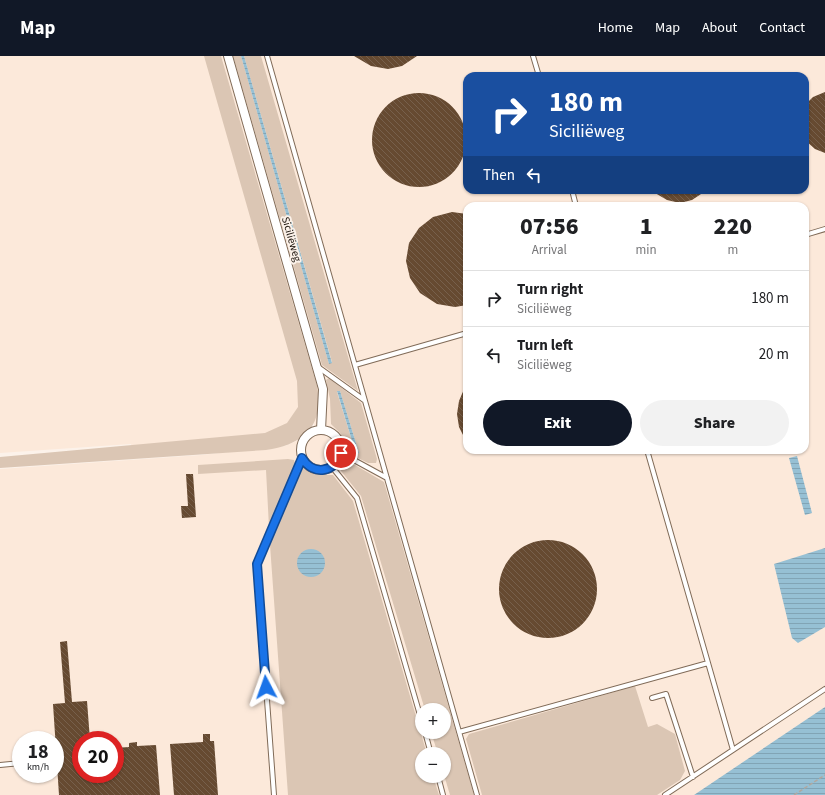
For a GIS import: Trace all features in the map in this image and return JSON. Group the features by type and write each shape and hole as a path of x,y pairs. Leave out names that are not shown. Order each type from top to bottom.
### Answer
{"street":[{"name":"Siciliëweg","path":"228,56 324,389 321,430"},
{"path":"321,430 327,431 336,437 341,447 341,453 336,463 332,467 321,470 310,467 302,458 301,451 304,439 309,434 321,430"}],"lane":[{"path":"267,56 477,795"},
{"path":"533,56 538,72"},
{"path":"809,234 825,229"},
{"path":"354,365 463,334"},
{"path":"317,366 365,400"},
{"path":"341,453 387,478"},
{"path":"648,454 733,750"},
{"path":"274,795 257,564 302,458"},
{"path":"332,467 356,498 416,703"},
{"path":"459,732 708,662"},
{"path":"665,795 825,689"},
{"path":"652,698 666,694 693,776"},
{"path":"0,765 12,764"},
{"path":"440,783 443,795"}],"path":[{"path":"794,795 825,775"}],"shaded area":[{"path":"0,56 206,56 298,378 298,416 276,433 133,452 131,444 0,453"},
{"path":"204,56 221,56 317,386 317,412 314,422 309,431 301,438 280,447 266,450 0,468 0,457 265,433 287,423 298,407 297,381"},
{"path":"214,56 825,56 825,723 719,795 0,795 0,469 201,455 285,446 316,432"},
{"path":"233,56 241,56 329,364 332,362 244,56 261,56 358,391 322,365"},
{"path":"329,378 361,403 377,459 376,463 368,463 354,456 346,446 340,433 331,424 330,399 326,380","holes":["340,391 359,453 356,454 337,392"]},
{"path":"288,459 294,460 295,463 269,527 266,470 198,474 198,465"},
{"path":"345,462 350,462 384,482 448,703 423,703 361,496 341,471 341,465"},
{"path":"302,467 317,475 333,475 353,501 415,713 415,739 423,739 425,747 415,747 415,783 435,783 439,795 288,795 270,545"},
{"path":"635,686 648,727 657,724 675,734 685,771 680,780 657,795 482,795 466,739 469,734"},
{"path":"451,715 474,795 450,795 446,783 451,783 451,747 436,747 433,739 451,739"}],"water":[{"path":"241,56 244,56 332,363 329,364"},
{"path":"337,391 340,391 359,453 356,454"},
{"path":"797,456 812,513 805,515 789,458"},
{"path":"825,548 825,627 798,643 792,638 774,564"},
{"path":"311,549 321,553 325,563 321,573 311,577 301,573 297,563 301,553"},
{"path":"825,707 825,795 694,795"}],"building":[{"path":"354,56 417,56 402,66 388,69 371,66"},
{"path":"825,92 825,153 815,149 809,144 809,101 813,97"},
{"path":"419,93 437,96 452,107 463,122 463,158 452,173 437,184 419,187 401,184 386,173 375,158 372,140 375,122 386,107 401,96"},
{"path":"657,194 701,194 692,200 684,202 667,200"},
{"path":"452,212 463,213 463,306 455,307 437,304 420,293 410,278 406,261 409,243 419,228 433,217"},
{"path":"463,392 463,435 459,427 457,414 459,401"},
{"path":"186,474 193,474 196,517 182,518 181,506 188,506"},
{"path":"548,540 567,544 583,554 593,570 597,589 593,608 583,624 567,634 548,638 529,634 513,624 503,608 499,589 503,570 513,554 529,544"},
{"path":"67,641 72,702 87,701 89,731 72,731 72,783 124,783 124,747 129,747 129,743 137,742 137,746 156,745 160,795 59,795 58,783 64,783 64,731 55,731 53,704 65,703 60,642"},
{"path":"203,734 210,734 210,741 214,741 218,795 174,795 170,744 203,742"}],"route":[{"path":"266,687 257,564 302,458 310,467 326,470 336,463 341,453"}]}
